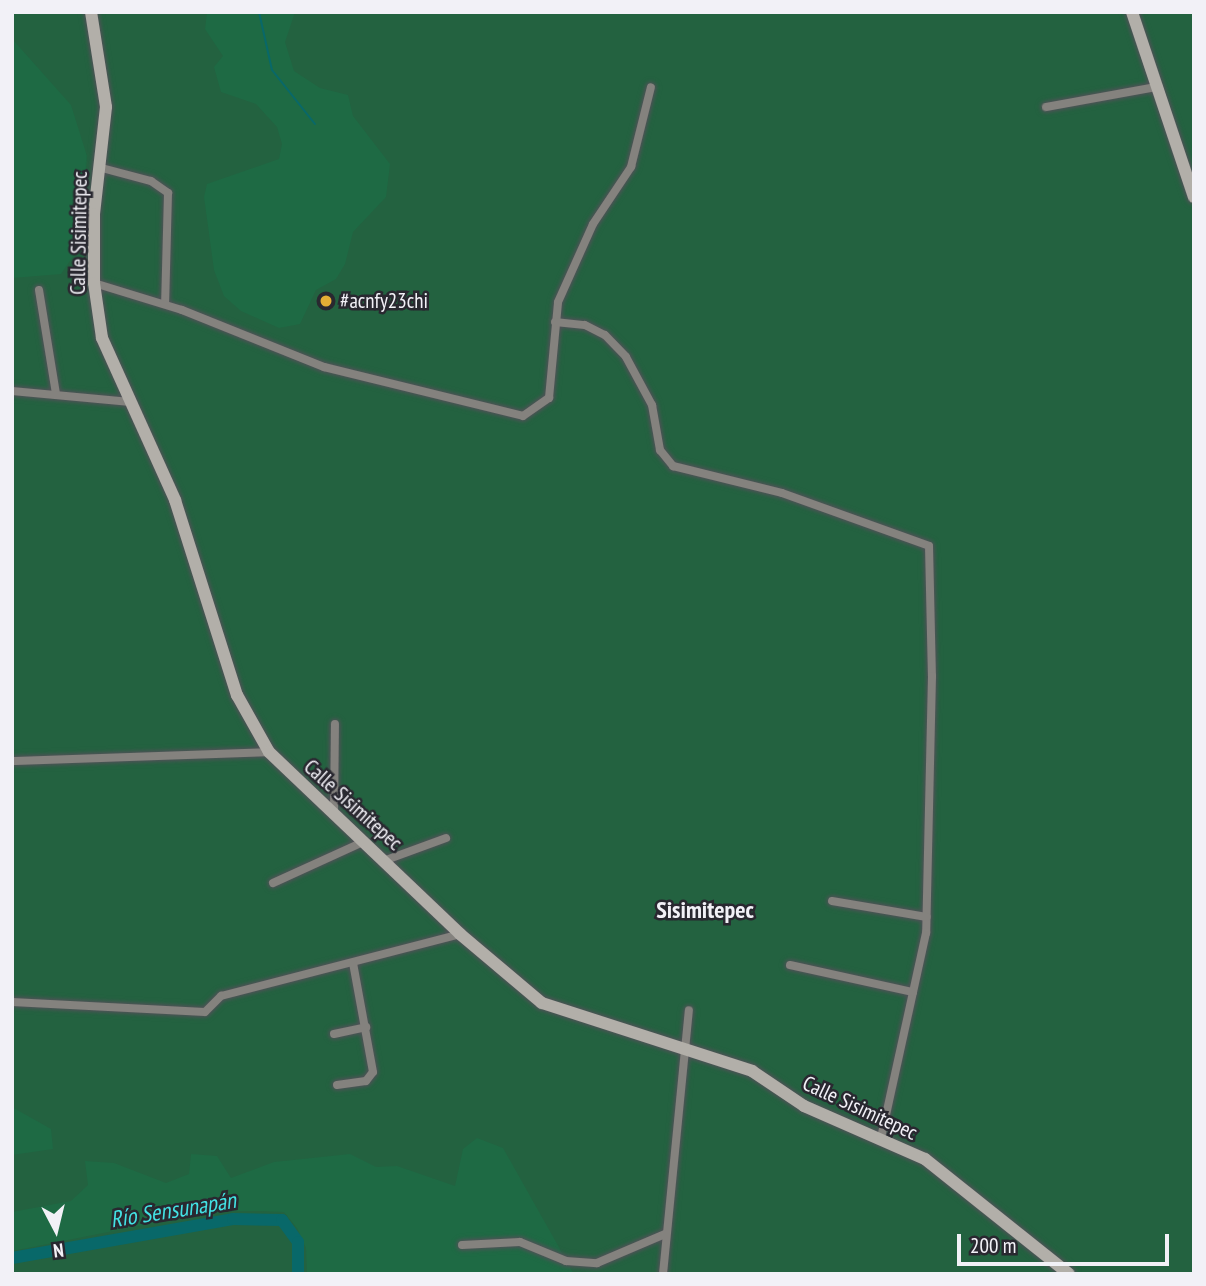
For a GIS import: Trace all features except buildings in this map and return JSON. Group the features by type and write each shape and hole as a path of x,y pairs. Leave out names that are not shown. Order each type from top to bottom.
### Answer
{"street":[{"name":"Calle Sisimitepec","path":"91,12 106,107 98,167 94,283 102,338 175,500 237,695 270,752 386,860 460,934 542,1003 752,1071 804,1106 881,1138 950,1175 985,1211 1069,1274"},
{"path":"1132,12 1194,197"},
{"path":"94,283 164,304 324,367 523,416 549,398 555,322 568,272 632,167 651,87"},
{"path":"1046,107 1156,87"},
{"path":"98,167 151,181 167,193 164,304"},
{"path":"39,290 56,394"},
{"path":"555,322 595,330 626,357 652,405 660,450 673,466 782,493 929,546 933,660 926,917 913,992 881,1138"},
{"path":"12,391 130,402"},
{"path":"334,814 335,724"},
{"path":"12,761 270,752"},
{"path":"386,860 446,838"},
{"path":"273,883 365,841"},
{"path":"832,901 926,917"},
{"path":"12,1002 199,1012 210,1009 221,996 460,934"},
{"path":"337,1085 372,1078 366,1027 353,963"},
{"path":"790,965 913,992"},
{"path":"663,1274 689,1010"},
{"path":"334,1034 366,1027"},
{"path":"462,1245 520,1241 566,1261 597,1264 665,1234"}],"green space":[{"path":"12,12 1194,12 1194,1274 12,1274"},
{"path":"12,12 14,41 71,105 87,156 80,246 61,274 12,278"},
{"path":"207,12 295,12 285,42 294,71 320,88 348,95 353,116 390,164 386,197 353,232 345,264 336,279 316,290 300,324 279,328 241,311 224,296 214,270 204,197 207,184 279,159 282,144 277,127 256,104 221,92 214,67 223,56 205,29"},
{"path":"12,1107 51,1129 53,1149 12,1155"},
{"path":"477,1138 503,1148 574,1274 307,1274 306,1248 297,1228 284,1212 260,1211 215,1211 12,1251 12,1212 71,1201 88,1185 85,1161 114,1163 166,1183 189,1174 191,1154 217,1156 231,1178 274,1162 350,1154 376,1167 397,1166 455,1186 463,1149"}],"waterway":[{"path":"259,12 272,70 315,124"},
{"name":"Río Sensunapán","path":"12,1258 233,1219 282,1220 298,1242 298,1274"}],"place":[{"name":"#acnfy23chi","path":"326,301"}],"district":[{"name":"Sisimitepec","path":"705,910"}]}
